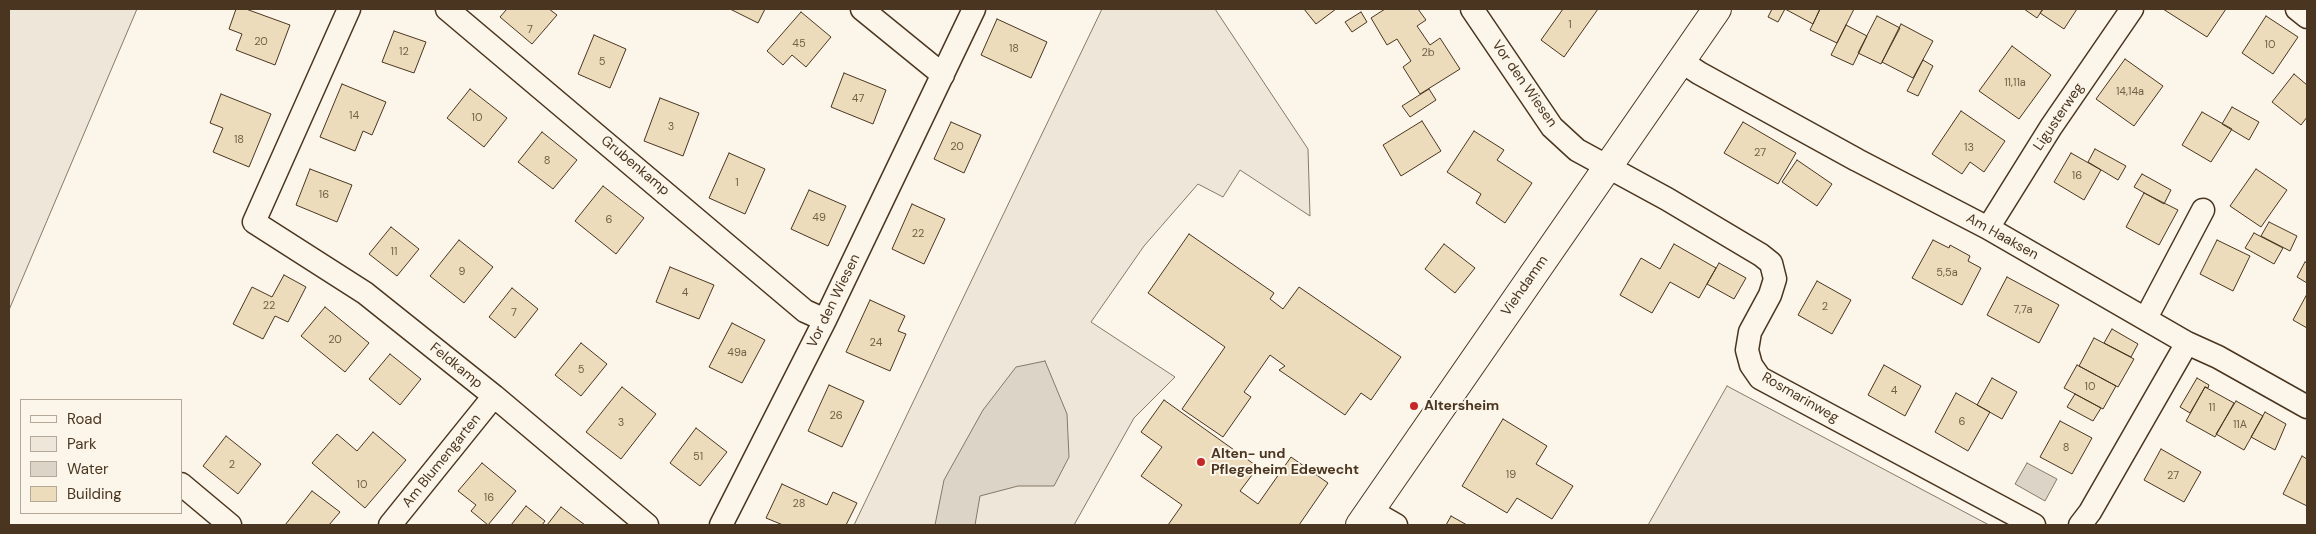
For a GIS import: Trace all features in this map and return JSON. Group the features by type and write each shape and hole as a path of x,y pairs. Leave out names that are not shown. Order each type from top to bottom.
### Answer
{"main road":[{"name":"Viehdamm","path":"1365,518 1717,9"}],"street":[{"name":"Feldkamp","path":"349,9 254,222 365,293 494,396 647,525"},
{"name":"Grubenkamp","path":"447,9 806,311 825,320"},
{"path":"862,9 944,75"},
{"name":"Vor den Wiesen","path":"721,525 825,320 974,9"},
{"name":"Vor den Wiesen","path":"1472,9 1552,127 1577,150 1609,166"},
{"name":"Ligusterweg","path":"1988,228 2051,127 2132,9"},
{"path":"2297,9 2307,17"},
{"name":"Am Haaksen","path":"1681,61 1699,73 1857,160 1988,228 2187,343 2218,357 2307,407"},
{"name":"Rosmarinweg","path":"1609,166 1761,255 1771,263 1775,279 1770,295 1750,332 1747,350 1751,365 1760,378 2034,525"},
{"path":"2146,318 2203,210"},
{"path":"2080,525 2090,512 2187,343"},
{"name":"Am Blumengarten","path":"390,525 494,396"},
{"path":"182,485 230,525"},
{"name":"Viehdamm","path":"1365,518 1396,525"}],"green space":[{"path":"9,9 137,9 9,310"},
{"path":"1102,9 1215,9 1308,149 1310,216 1240,170 1223,197 1198,184 1144,246 1091,322 1175,377 1134,418 1074,525 854,525"},
{"path":"1727,386 1989,525 1648,525"}],"water":[{"path":"1045,361 1067,414 1069,457 1054,486 1018,486 980,496 975,525 935,525 944,480 983,410 1016,367"},
{"path":"2027,463 2057,479 2045,501 2015,484"}],"building":[{"path":"236,9 246,9 290,25 275,65 236,50 242,34 229,29"},
{"path":"507,9 549,9 557,15 532,44 500,17"},
{"path":"730,9 765,9 758,23"},
{"path":"1304,9 1336,9 1316,24"},
{"path":"1385,9 1418,9 1426,20 1417,26 1430,45 1440,38 1460,69 1420,94 1403,67 1411,61 1397,39 1387,45 1371,18"},
{"path":"1563,9 1598,9 1564,57 1541,40"},
{"path":"1772,9 1785,9 1778,22 1768,17"},
{"path":"1785,9 1820,9 1813,24"},
{"path":"1820,9 1854,9 1837,43 1810,30"},
{"path":"2024,9 2043,9 2037,18"},
{"path":"2043,9 2077,9 2064,29 2040,13"},
{"path":"2163,9 2226,9 2207,37"},
{"path":"801,12 831,37 806,67 792,55 783,65 767,51"},
{"path":"1361,12 1367,22 1352,32 1345,22"},
{"path":"1877,16 1900,28 1881,64 1858,53"},
{"path":"2266,16 2298,37 2273,74 2242,53"},
{"path":"997,19 1047,42 1031,78 981,55"},
{"path":"1901,24 1933,41 1913,78 1882,62"},
{"path":"1846,25 1867,36 1853,65 1831,55"},
{"path":"394,31 426,42 414,73 382,62"},
{"path":"594,35 626,49 610,88 578,74"},
{"path":"2012,46 2051,75 2019,119 1979,91"},
{"path":"2125,59 2163,86 2134,126 2096,99"},
{"path":"1923,60 1933,66 1918,96 1907,91"},
{"path":"844,73 886,90 873,124 831,107"},
{"path":"2294,74 2307,85 2307,117 2301,125 2272,102"},
{"path":"342,84 386,102 372,135 363,131 355,151 320,137"},
{"path":"470,89 507,118 484,147 447,118"},
{"path":"1429,89 1436,100 1410,117 1402,106"},
{"path":"221,94 271,114 249,167 213,152 223,128 210,123"},
{"path":"660,98 699,113 683,156 644,141"},
{"path":"2232,107 2259,122 2249,140 2222,124"},
{"path":"1961,111 2005,141 1984,172 1970,162 1962,174 1932,154"},
{"path":"2202,112 2232,129 2211,162 2182,145"},
{"path":"1422,121 1441,151 1401,176 1383,145"},
{"path":"951,122 981,135 964,173 934,159"},
{"path":"1743,122 1796,153 1778,184 1724,153"},
{"path":"1474,131 1504,150 1497,160 1532,183 1505,223 1476,203 1481,194 1447,172"},
{"path":"542,132 577,160 553,189 518,162"},
{"path":"2095,149 2126,166 2118,180 2088,162"},
{"path":"729,153 765,169 745,214 709,198"},
{"path":"2071,153 2101,170 2084,200 2054,182"},
{"path":"1797,160 1832,184 1817,206 1782,182"},
{"path":"310,169 352,185 337,222 296,205"},
{"path":"2256,169 2287,190 2261,227 2230,206"},
{"path":"2142,174 2171,190 2164,204 2134,187"},
{"path":"603,186 644,218 616,254 575,221"},
{"path":"809,190 846,206 828,246 791,229"},
{"path":"2144,193 2178,210 2159,245 2126,227"},
{"path":"912,204 945,219 924,264 892,249"},
{"path":"2269,222 2297,236 2290,251 2261,236"},
{"path":"391,227 419,249 397,276 369,254"},
{"path":"2254,233 2283,248 2274,264 2245,248"},
{"path":"1189,234 1274,293 1270,299 1283,309 1299,287 1401,357 1371,400 1361,393 1345,415 1279,370 1285,366 1270,355 1244,392 1251,397 1223,437 1182,409 1225,347 1148,293"},
{"path":"459,240 493,267 464,303 430,276"},
{"path":"1933,240 1949,248 1950,245 1970,256 1968,261 1981,268 1962,305 1912,278"},
{"path":"2217,240 2250,256 2233,291 2200,274"},
{"path":"1444,244 1475,268 1455,293 1425,269"},
{"path":"1674,244 1716,268 1699,298 1670,282 1652,313 1620,295 1641,258 1660,269"},
{"path":"2305,262 2307,263 2307,283 2297,277"},
{"path":"1719,263 1746,278 1734,299 1707,284"},
{"path":"670,267 714,285 699,319 656,302"},
{"path":"284,275 306,287 288,322 275,316 263,339 233,324 252,287 272,297"},
{"path":"2007,277 2059,305 2039,343 1987,315"},
{"path":"1817,281 1851,300 1832,334 1798,315"},
{"path":"512,288 538,309 515,338 489,317"},
{"path":"2307,294 2307,328 2293,320"},
{"path":"870,300 905,316 898,331 906,334 890,371 846,352"},
{"path":"325,307 369,343 345,372 301,336"},
{"path":"732,323 765,340 742,383 709,367"},
{"path":"2112,329 2138,344 2131,357 2104,343"},
{"path":"2094,338 2134,359 2118,387 2079,366"},
{"path":"581,343 607,364 581,396 555,375"},
{"path":"390,354 421,379 400,405 369,379"},
{"path":"1884,365 1921,386 1905,416 1868,395"},
{"path":"2077,365 2116,386 2103,409 2064,388"},
{"path":"1992,378 2017,392 2002,419 1977,405"},
{"path":"2197,378 2209,385 2208,388 2205,387 2190,413 2180,407"},
{"path":"829,385 864,401 842,447 808,431"},
{"path":"622,387 656,414 621,459 586,432"},
{"path":"2205,387 2234,403 2215,437 2186,421"},
{"path":"1956,393 1990,412 1968,451 1935,432"},
{"path":"2075,394 2101,408 2093,421 2067,407"},
{"name":"Alten- und Pflegeheim Edewecht","path":"1164,400 1258,467 1240,491 1258,504 1291,457 1328,483 1299,525 1168,525 1182,505 1141,476 1162,447 1141,432"},
{"path":"2236,401 2263,416 2244,450 2216,434"},
{"path":"2265,412 2286,424 2275,450 2251,437"},
{"path":"1503,419 1547,446 1536,464 1573,486 1552,519 1517,498 1507,513 1462,486"},
{"path":"2060,421 2092,438 2072,474 2040,457"},
{"path":"696,428 727,452 700,486 670,463"},
{"path":"373,432 406,460 365,508 312,463 337,434 357,451"},
{"path":"226,436 261,464 238,494 203,466"},
{"path":"2161,449 2201,472 2184,502 2144,480"},
{"path":"2302,456 2307,459 2307,506 2283,494"},
{"path":"482,463 516,491 488,525 471,511 476,505 458,491"},
{"path":"782,484 827,505 833,492 857,503 846,525 783,525 766,518"},
{"path":"312,491 340,512 329,525 285,525"},
{"path":"526,506 545,521 542,525 511,525"},
{"path":"561,507 585,525 547,525"},
{"path":"1451,516 1467,525 1446,525"}],"place":[{"name":"Altersheim","path":"1414,406"},
{"name":"Alten- und Pflegeheim Edewecht","path":"1201,462"}]}
